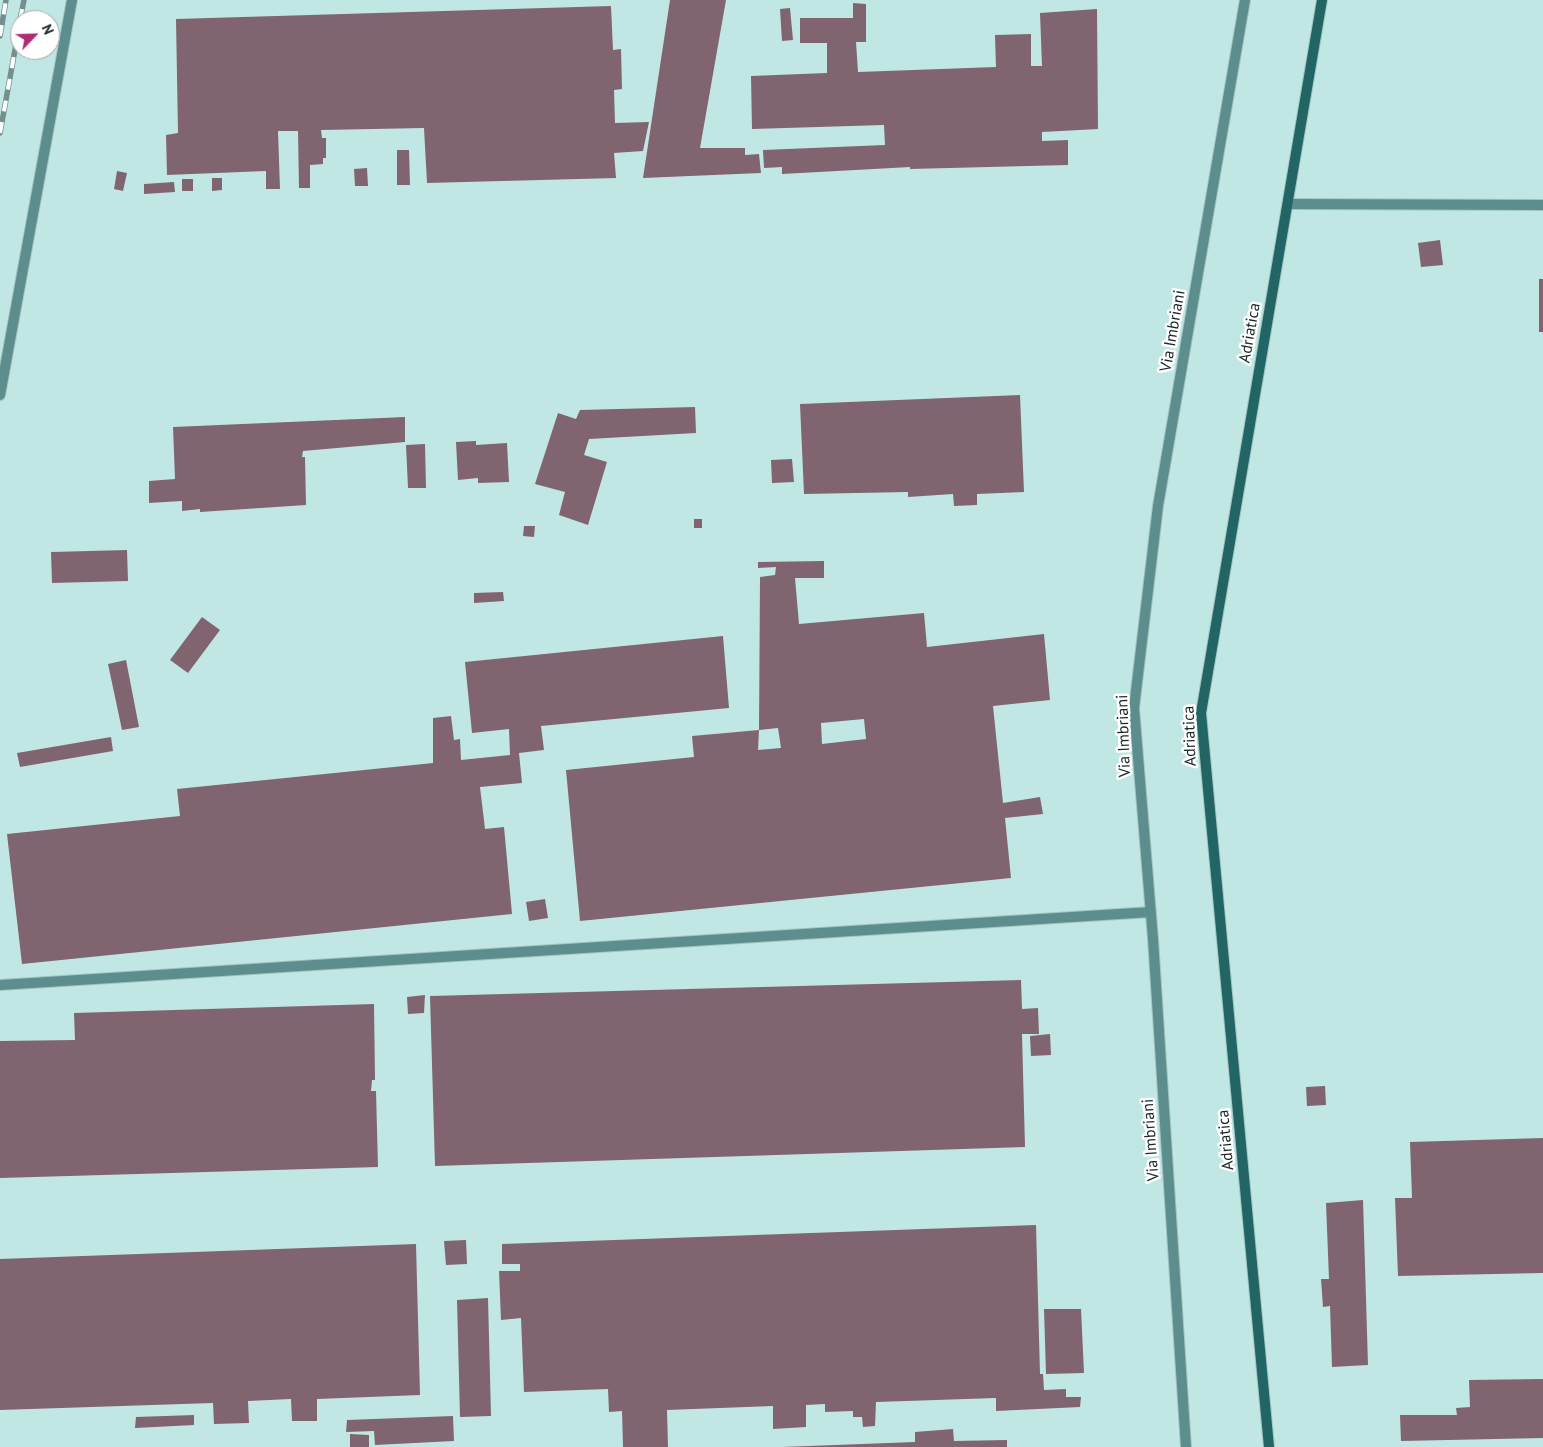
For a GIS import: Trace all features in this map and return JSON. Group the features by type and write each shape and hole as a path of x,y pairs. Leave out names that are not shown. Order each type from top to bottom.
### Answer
{"main road":[{"name":"Adriatica","path":"1269,1447 1201,713 1322,0"}],"street":[{"path":"0,395 72,0"},
{"name":"Via Imbriani","path":"1186,1447 1151,912 1134,708 1158,506 1244,0"},
{"path":"1288,204 1543,205"},
{"path":"0,985 1151,912"}],"building":[{"path":"670,0 726,0 700,148 745,148 745,155 759,154 761,173 643,178"},
{"path":"853,3 866,4 866,42 856,42 858,72 996,67 995,35 1031,34 1031,66 1042,66 1040,13 1097,9 1098,129 1042,132 1042,141 1068,140 1068,165 910,169 910,167 782,174 782,167 764,168 763,150 885,145 884,125 752,129 751,76 827,73 827,43 800,43 800,18 853,18"},
{"path":"611,6 613,50 621,49 622,89 614,90 615,123 649,122 643,151 614,153 616,178 427,183 424,128 321,130 322,138 326,138 326,158 323,158 323,164 310,165 310,188 299,188 298,131 278,131 280,189 266,189 266,171 167,175 166,135 178,133 176,19"},
{"path":"790,8 793,40 782,41 780,9"},
{"path":"397,150 409,150 410,185 397,185"},
{"path":"367,168 368,186 355,186 354,169"},
{"path":"117,171 127,173 123,191 114,189"},
{"path":"212,178 222,178 222,190 212,191"},
{"path":"182,179 193,179 193,191 182,191"},
{"path":"174,182 175,192 144,194 144,184"},
{"path":"1440,240 1443,265 1421,267 1418,243"},
{"path":"1539,279 1543,279 1543,332 1539,332"},
{"path":"1020,395 1024,492 977,494 977,505 954,506 953,494 908,497 908,492 804,494 800,404"},
{"path":"695,407 696,433 589,439 584,455 607,462 588,525 559,515 565,492 535,484 558,413 576,419 580,410"},
{"path":"405,417 405,442 303,451 302,457 305,457 306,505 200,512 200,509 182,511 182,501 149,503 149,481 175,479 173,427"},
{"path":"476,441 476,445 507,443 509,482 478,483 478,478 458,480 456,442"},
{"path":"425,444 426,488 408,488 406,445"},
{"path":"792,459 794,482 772,483 771,460"},
{"path":"694,519 702,519 702,528 694,528"},
{"path":"524,526 535,526 534,537 523,536"},
{"path":"127,550 128,581 52,583 51,552"},
{"path":"824,561 824,578 795,578 799,624 924,613 927,647 1044,634 1050,700 993,706 1003,803 1040,797 1043,814 1005,818 1011,878 580,921 566,770 694,757 692,736 759,730 760,577 775,575 776,567 758,568 758,562","holes":["864,719 866,739 822,744 821,723","778,728 781,748 758,750 759,730"]},
{"path":"503,592 504,601 474,603 474,593"},
{"path":"202,617 220,630 188,673 170,660"},
{"path":"723,636 729,708 541,726 544,750 519,753 522,783 480,787 485,829 504,827 512,914 22,964 7,834 180,816 177,789 433,763 433,718 451,716 454,740 460,739 461,760 510,755 509,729 472,733 465,662"},
{"path":"126,660 139,727 122,730 108,664"},
{"path":"111,737 113,751 20,767 17,753"},
{"path":"545,899 548,918 529,921 526,902"},
{"path":"1021,980 1022,1009 1038,1008 1039,1034 1022,1034 1025,1147 435,1166 430,996"},
{"path":"425,995 424,1013 408,1014 407,997"},
{"path":"374,1004 375,1080 372,1080 371,1091 376,1091 378,1167 0,1178 0,1041 75,1040 74,1013"},
{"path":"1050,1034 1051,1055 1031,1056 1030,1036"},
{"path":"1325,1086 1326,1105 1307,1106 1306,1087"},
{"path":"1543,1138 1543,1273 1398,1276 1395,1198 1412,1198 1410,1142"},
{"path":"1363,1200 1368,1365 1332,1367 1330,1306 1323,1307 1321,1279 1329,1279 1326,1203"},
{"path":"1036,1225 1040,1374 1043,1374 1044,1390 1066,1389 1066,1397 1081,1397 1080,1407 996,1411 996,1398 876,1402 875,1426 863,1427 862,1417 853,1417 853,1411 825,1412 825,1404 806,1405 806,1427 773,1429 773,1406 667,1410 668,1447 623,1447 622,1411 609,1412 608,1389 524,1392 521,1318 501,1320 499,1271 520,1271 520,1264 502,1264 502,1244"},
{"path":"466,1240 467,1264 446,1265 444,1241"},
{"path":"416,1244 420,1395 317,1399 317,1421 292,1421 291,1399 248,1401 249,1423 214,1424 213,1403 0,1410 0,1259"},
{"path":"488,1298 491,1416 460,1417 457,1300"},
{"path":"1044,1309 1081,1309 1084,1373 1046,1374"},
{"path":"1543,1379 1543,1438 1401,1441 1400,1415 1457,1415 1456,1408 1470,1407 1469,1380"},
{"path":"194,1415 194,1425 135,1428 136,1417"},
{"path":"453,1416 454,1441 375,1445 374,1431 346,1432 347,1420"},
{"path":"953,1429 954,1441 1007,1440 1007,1447 782,1447 915,1442 915,1432"},
{"path":"350,1434 369,1435 369,1447 350,1447"}],"railway":[{"path":"0,36 6,0"},
{"path":"22,10 24,0"},
{"path":"0,133 13,60"}]}
